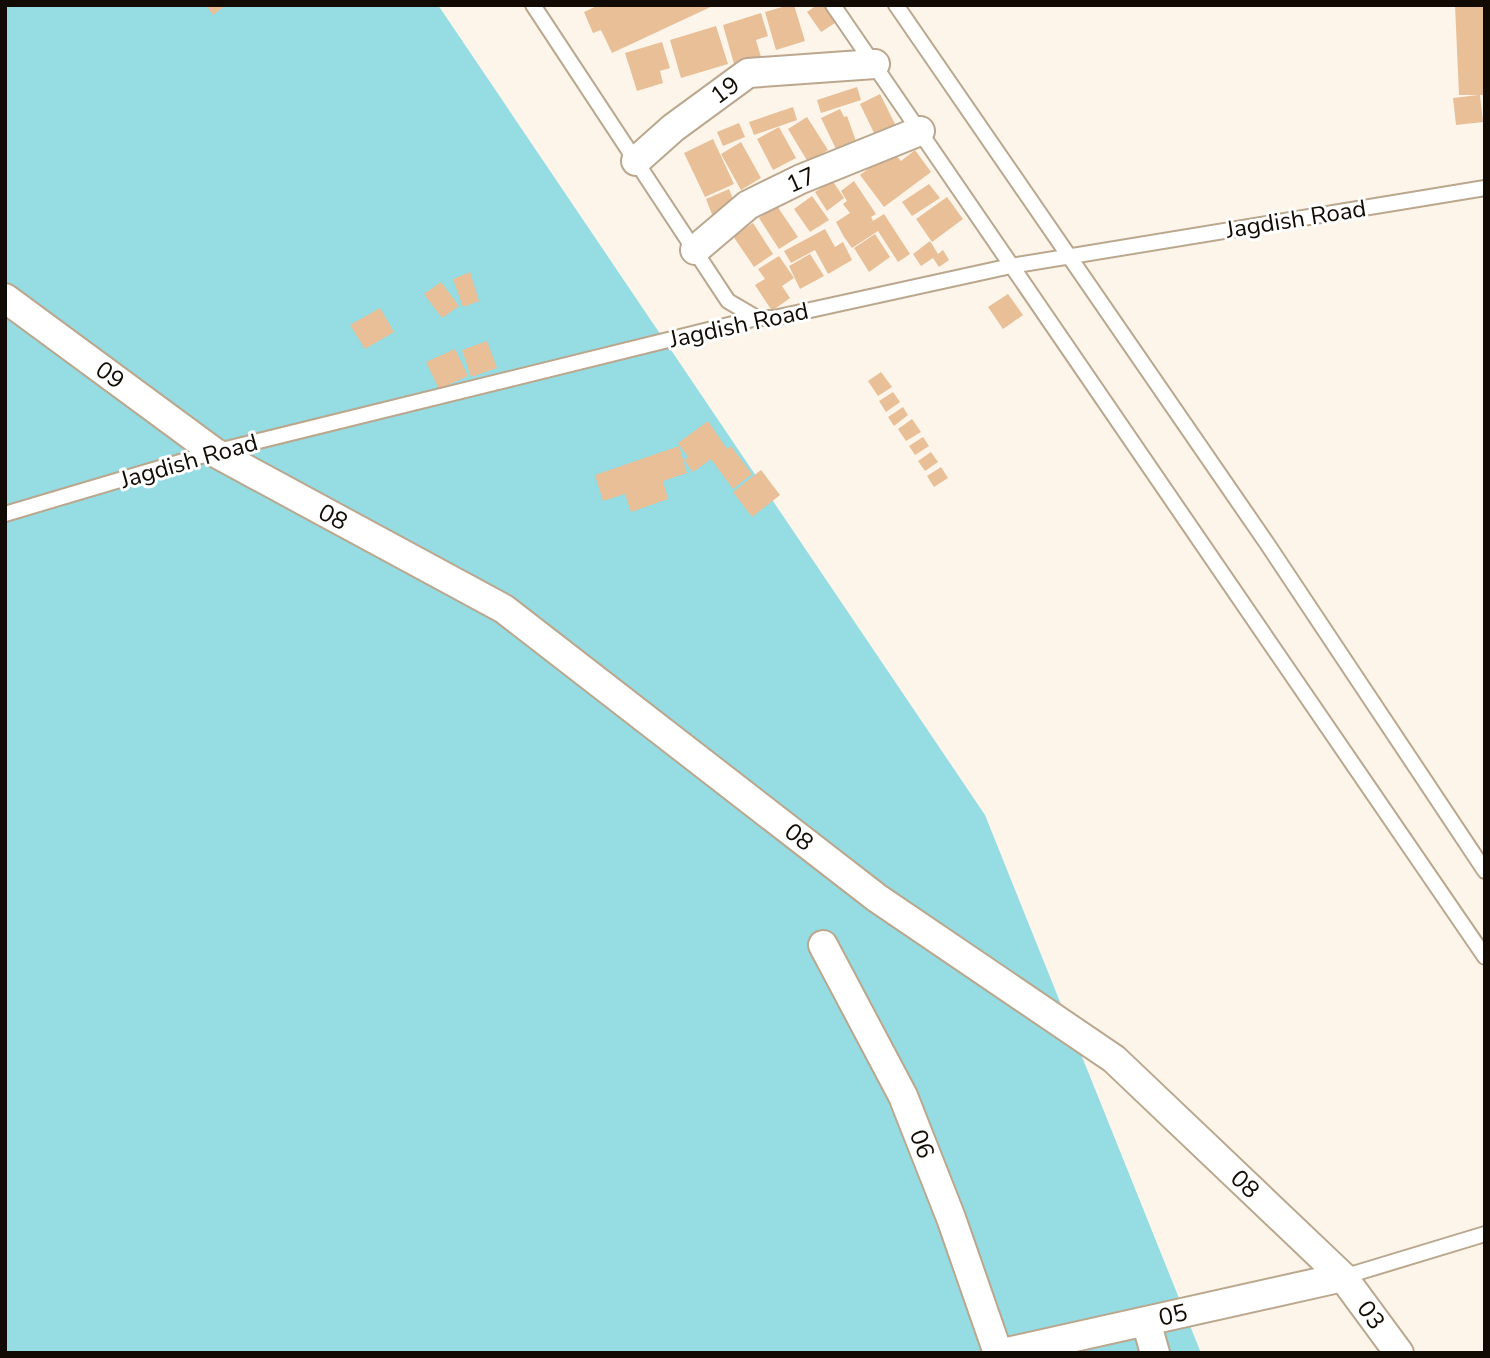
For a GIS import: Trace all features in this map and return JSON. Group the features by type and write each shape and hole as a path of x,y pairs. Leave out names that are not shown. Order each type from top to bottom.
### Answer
{"street":[{"name":"19","path":"636,161 673,128 748,73 875,64"},
{"name":"17","path":"695,250 748,205 801,179 920,131"},
{"name":"09","path":"5,298 215,452"},
{"name":"08","path":"215,452 504,609 877,898 1114,1059 1343,1277"},
{"name":"06","path":"823,946 903,1096 1001,1353"},
{"name":"05","path":"1001,1353 1343,1277"},
{"name":"03","path":"1343,1277 1398,1353"},
{"path":"1146,1321 1155,1353"}],"lane":[{"path":"533,5 728,301 757,318"},
{"path":"833,5 1288,665 1485,957"},
{"path":"896,5 1269,545 1485,871"},
{"name":"Jagdish Road","path":"5,514 215,452 757,318 774,318 1011,266 1485,188"},
{"path":"1343,1277 1485,1234"}],"water":[{"path":"5,5 438,5 985,815 1201,1353 5,1353"}],"building":[{"path":"206,5 226,5 213,15"},
{"path":"599,5 715,5 612,53 601,30 593,33 584,12"},
{"path":"794,5 805,41 776,50 765,12"},
{"path":"817,5 823,5 835,23 821,32 807,12"},
{"path":"1455,5 1485,5 1485,95 1480,95 1483,122 1456,125 1453,98 1478,95 1459,95"},
{"path":"761,13 768,36 756,40 761,57 734,64 723,25"},
{"path":"716,26 728,64 681,78 670,40"},
{"path":"662,42 670,68 660,71 663,83 637,91 625,53"},
{"path":"857,87 861,100 821,113 817,100"},
{"path":"880,94 896,126 876,137 860,104"},
{"path":"793,107 797,120 754,135 749,122"},
{"path":"840,109 844,117 847,116 856,141 837,151 821,118"},
{"path":"807,117 828,150 808,162 788,129"},
{"path":"739,123 745,137 723,146 717,132"},
{"path":"779,127 796,158 773,170 757,139"},
{"path":"713,139 734,184 705,197 684,153"},
{"path":"741,142 761,178 741,190 721,154"},
{"path":"915,150 931,172 884,207 860,175 892,151 901,161"},
{"path":"832,180 844,198 827,211 815,192"},
{"path":"854,181 876,214 871,217 873,221 884,214 910,254 898,262 878,231 852,248 844,237 836,222 850,213 843,204 847,201 841,191"},
{"path":"929,184 940,198 912,216 902,202"},
{"path":"729,189 738,212 715,222 706,199"},
{"path":"812,196 829,220 810,232 794,209"},
{"path":"947,197 963,219 932,242 916,219"},
{"path":"777,206 798,237 779,249 759,218"},
{"path":"753,223 773,254 754,267 733,236"},
{"path":"825,229 835,247 843,242 852,260 828,274 815,250 791,263 784,251"},
{"path":"875,234 890,257 869,272 854,248"},
{"path":"930,241 938,254 943,250 949,260 939,267 933,258 921,266 913,254"},
{"path":"810,254 824,276 800,289 789,266"},
{"path":"779,256 794,278 782,286 790,298 772,311 755,285 765,279 758,269"},
{"path":"470,272 479,301 463,307 453,279"},
{"path":"441,282 459,306 442,318 424,294"},
{"path":"1008,294 1023,315 1003,329 988,307"},
{"path":"380,308 394,332 365,349 350,325"},
{"path":"487,341 497,368 471,377 462,350"},
{"path":"455,349 468,376 439,389 426,362"},
{"path":"881,372 892,387 878,396 868,381"},
{"path":"893,392 900,402 886,412 879,401"},
{"path":"903,407 908,415 894,426 888,417"},
{"path":"912,419 921,432 906,441 898,429"},
{"path":"708,421 727,449 731,446 752,474 733,489 711,459 693,472 684,460 688,457 678,443"},
{"path":"923,437 929,446 915,455 909,446"},
{"path":"679,446 687,473 663,481 668,499 631,512 625,494 603,501 595,475"},
{"path":"931,452 938,462 925,471 918,461"},
{"path":"941,467 948,478 934,487 927,476"},
{"path":"761,470 780,495 752,517 733,492"}]}
